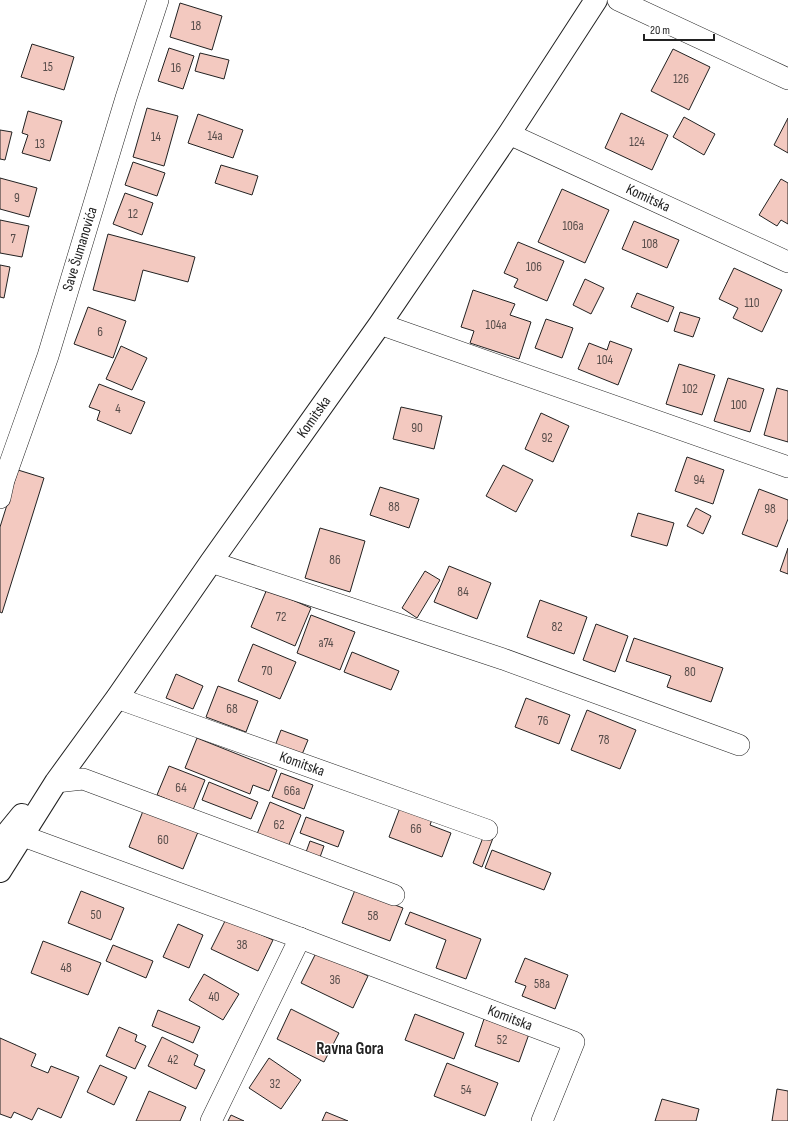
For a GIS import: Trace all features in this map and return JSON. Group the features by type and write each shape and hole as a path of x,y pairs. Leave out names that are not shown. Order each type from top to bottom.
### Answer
{"main road":[{"name":"Komitska","path":"0,871 56,782 117,698 211,562 380,324 509,134 596,0"},
{"path":"0,842 26,810 56,782"}],"street":[{"name":"Save Šumanovića","path":"0,498 4,480 48,356 126,98 158,0"},
{"path":"618,0 788,79"},
{"name":"Komitska","path":"509,134 788,262"},
{"path":"380,324 788,468"},
{"path":"211,562 503,659 739,745"},
{"name":"Komitska","path":"117,698 487,830"},
{"path":"56,782 83,779 394,895"},
{"name":"Komitska","path":"23,836 300,938 574,1042 542,1121"},
{"path":"211,1121 300,938"}],"building":[{"path":"180,3 222,16 212,50 170,37"},
{"path":"32,44 74,57 64,90 21,77"},
{"path":"169,48 194,56 183,89 158,81"},
{"path":"673,49 710,67 689,110 651,91"},
{"path":"200,53 229,60 224,79 195,71"},
{"path":"147,108 178,116 164,166 133,157"},
{"path":"28,111 62,121 50,161 22,153 28,135 22,133"},
{"path":"621,113 668,135 652,170 605,148"},
{"path":"198,114 243,130 233,158 188,143"},
{"path":"684,117 715,134 704,155 673,137"},
{"path":"788,118 788,153 774,145"},
{"path":"0,130 12,132 5,160 0,159"},
{"path":"133,162 165,173 157,196 125,185"},
{"path":"221,165 258,176 252,195 215,183"},
{"path":"0,178 37,188 29,217 0,209"},
{"path":"781,179 788,183 788,224 781,220 777,226 759,215"},
{"path":"562,189 609,210 585,263 538,242"},
{"path":"125,193 153,203 142,235 113,224"},
{"path":"0,220 29,226 22,257 0,253"},
{"path":"634,221 679,240 667,268 622,249"},
{"path":"108,234 195,257 188,282 143,270 135,301 93,290"},
{"path":"518,242 564,261 547,301 514,287 518,279 504,273"},
{"path":"0,265 10,267 4,298 0,297"},
{"path":"734,268 782,290 762,332 733,318 738,308 719,299"},
{"path":"585,279 604,288 591,314 573,305"},
{"path":"473,290 515,304 510,315 531,322 519,359 470,343 474,331 461,327"},
{"path":"637,293 674,307 668,322 631,307"},
{"path":"88,307 126,321 113,358 74,344"},
{"path":"680,312 700,318 693,337 674,331"},
{"path":"546,319 573,328 562,358 535,348"},
{"path":"610,341 632,349 618,385 578,369 589,343 607,350"},
{"path":"121,346 147,358 132,390 106,379"},
{"path":"679,364 715,375 702,415 666,404"},
{"path":"728,378 764,389 750,432 714,421"},
{"path":"99,384 145,402 131,434 97,420 100,411 89,407"},
{"path":"777,388 788,391 788,442 764,435"},
{"path":"401,407 442,416 434,449 393,439"},
{"path":"541,413 569,426 553,462 525,449"},
{"path":"687,457 724,470 713,504 675,491"},
{"path":"503,465 533,480 516,512 486,496"},
{"path":"18,470 44,478 2,613 0,612 0,527"},
{"path":"380,487 419,499 409,528 370,515"},
{"path":"759,489 788,500 788,519 777,547 742,534"},
{"path":"696,508 711,516 703,534 687,526"},
{"path":"638,513 674,523 667,546 631,536"},
{"path":"320,528 365,541 350,592 305,578"},
{"path":"788,548 788,574 780,571"},
{"path":"449,566 491,583 477,619 434,602"},
{"path":"425,571 440,580 417,618 402,608"},
{"path":"267,589 311,608 295,646 251,627"},
{"path":"540,600 587,617 574,654 527,637"},
{"path":"311,615 355,632 340,670 297,653"},
{"path":"596,624 628,636 615,672 583,660"},
{"path":"634,638 723,668 711,702 667,687 671,676 626,661"},
{"path":"253,644 296,662 280,699 238,681"},
{"path":"352,652 399,671 391,690 344,672"},
{"path":"176,674 203,686 193,709 166,698"},
{"path":"218,686 258,701 246,732 206,717"},
{"path":"526,698 570,715 559,744 515,727"},
{"path":"587,710 636,730 620,769 571,750"},
{"path":"281,730 308,740 301,757 275,746"},
{"path":"197,738 277,770 269,791 253,785 250,794 185,768"},
{"path":"169,766 205,780 193,810 157,795"},
{"path":"281,773 313,785 304,809 272,797"},
{"path":"209,782 258,802 251,819 202,800"},
{"path":"270,802 301,815 288,847 257,834"},
{"path":"401,805 433,817 430,825 451,833 442,857 389,837"},
{"path":"143,811 198,832 183,869 129,847"},
{"path":"306,817 344,831 338,847 300,833"},
{"path":"484,835 493,838 482,867 473,863"},
{"path":"310,841 324,846 319,860 305,855"},
{"path":"492,850 551,873 544,890 485,868"},
{"path":"355,890 403,908 390,941 342,923"},
{"path":"81,891 124,908 111,940 68,923"},
{"path":"410,912 481,939 466,979 436,968 446,940 405,924"},
{"path":"226,919 273,940 258,971 211,949"},
{"path":"178,924 203,935 189,968 163,957"},
{"path":"43,941 101,963 88,995 31,973"},
{"path":"113,945 153,961 146,978 106,961"},
{"path":"317,951 368,976 353,1008 301,983"},
{"path":"525,958 568,975 555,1009 522,996 526,986 515,982"},
{"path":"204,974 239,994 223,1020 189,1000"},
{"path":"291,1009 339,1033 324,1062 277,1039"},
{"path":"158,1010 200,1027 193,1043 152,1026"},
{"path":"415,1014 464,1033 454,1059 405,1040"},
{"path":"484,1019 529,1034 519,1062 475,1046"},
{"path":"119,1027 137,1035 135,1041 146,1046 135,1069 106,1056"},
{"path":"162,1037 198,1055 194,1065 205,1070 196,1089 148,1066"},
{"path":"0,1038 36,1054 31,1066 48,1073 51,1066 79,1077 61,1118 38,1108 32,1120 14,1112 11,1118 0,1114"},
{"path":"269,1058 301,1080 281,1109 249,1088"},
{"path":"447,1063 498,1083 485,1116 434,1096"},
{"path":"100,1065 127,1077 114,1105 87,1092"},
{"path":"777,1089 788,1091 788,1121 772,1121"},
{"path":"149,1091 186,1107 180,1121 136,1121"},
{"path":"662,1099 699,1109 696,1121 655,1121"},
{"path":"326,1112 348,1121 322,1121"},
{"path":"231,1115 244,1121 228,1121"}],"district":[{"name":"Ravna Gora","path":"350,1049"}]}
